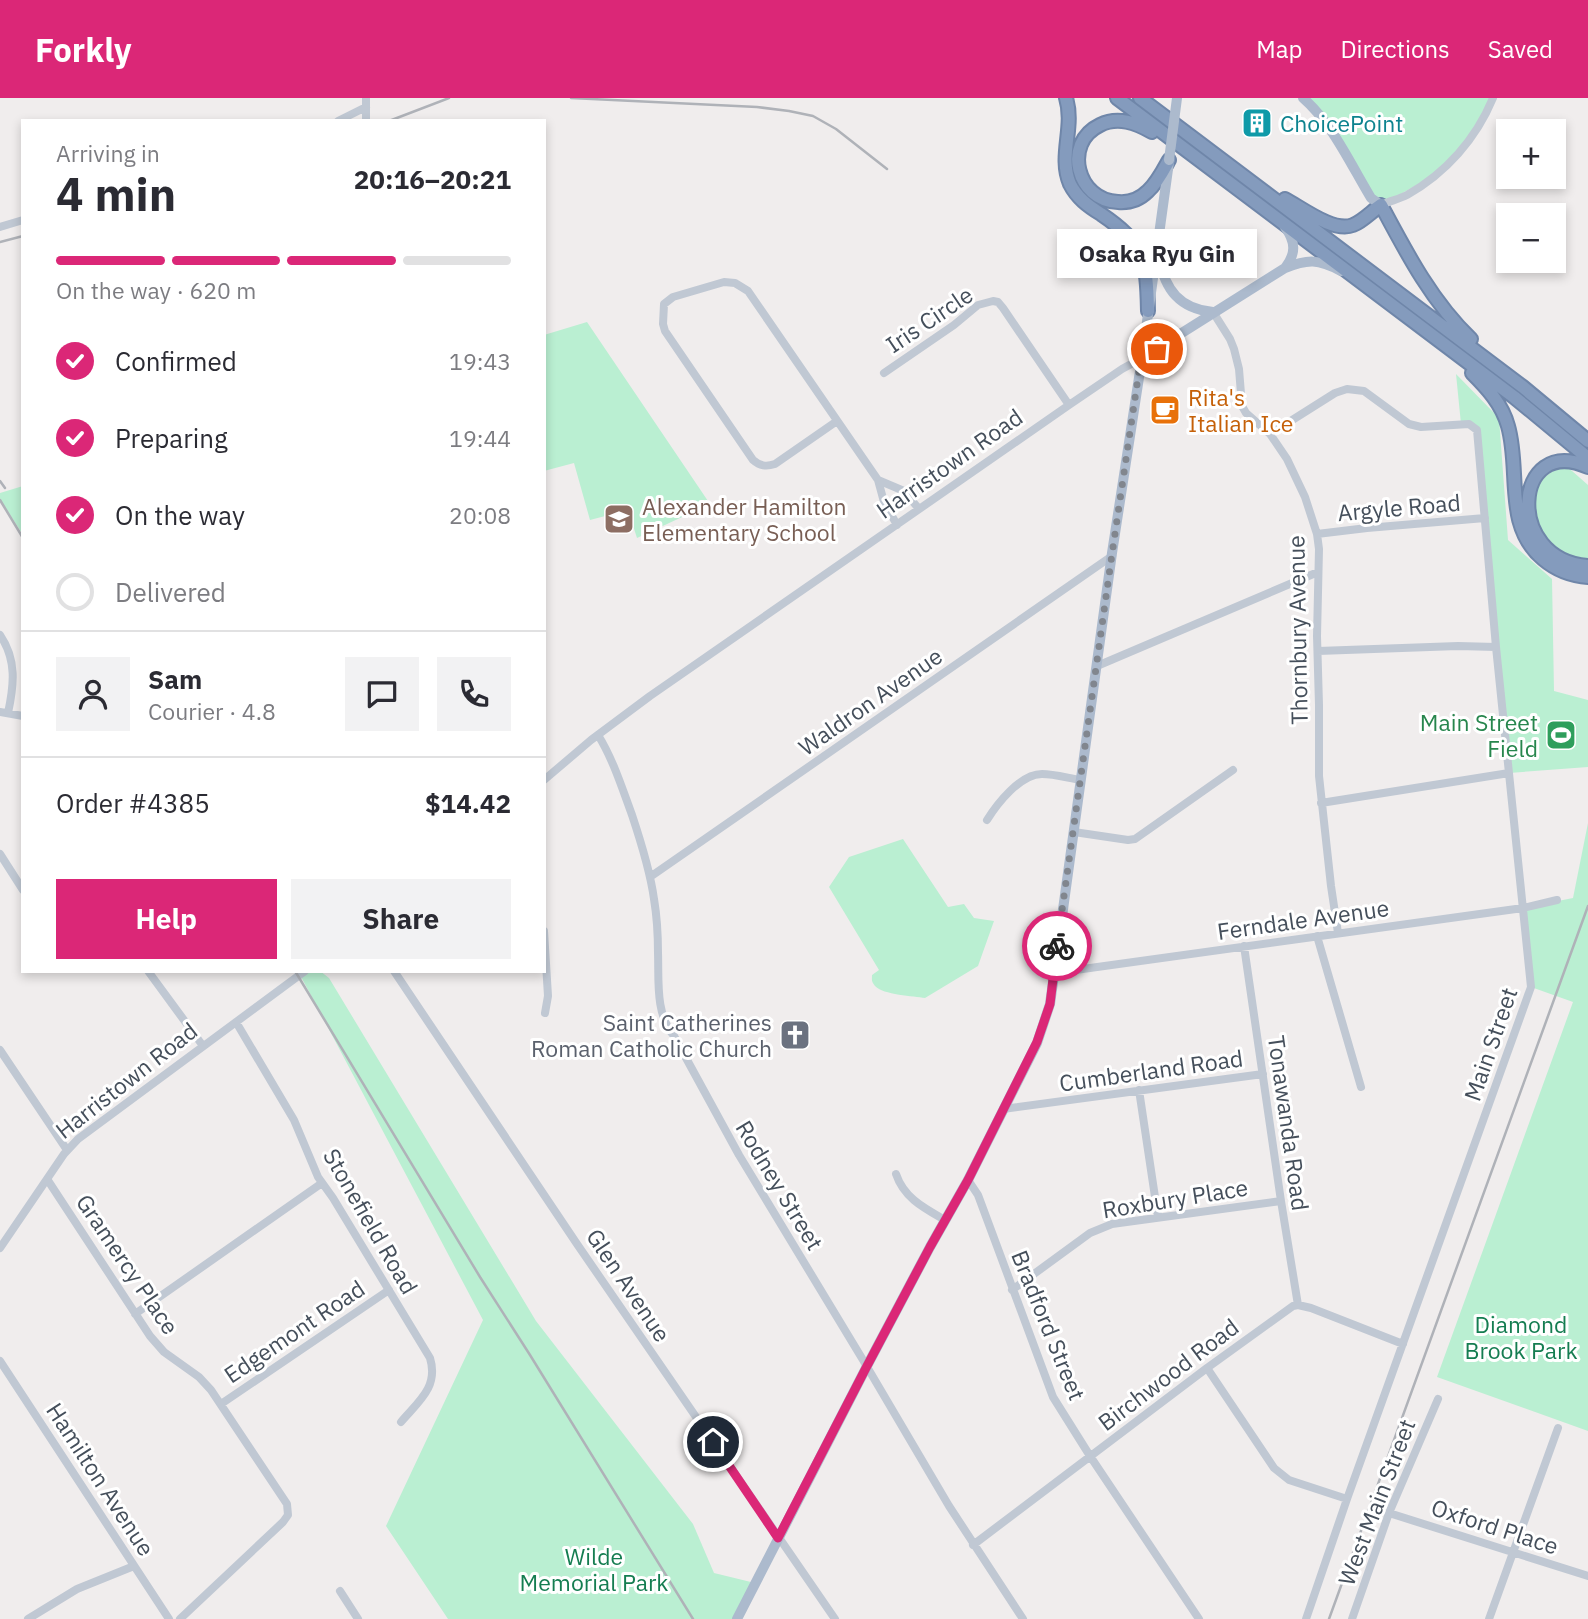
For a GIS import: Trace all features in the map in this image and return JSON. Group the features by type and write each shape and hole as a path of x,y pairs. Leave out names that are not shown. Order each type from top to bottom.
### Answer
{"highway":[{"path":"1066,98 1069,112 1066,154 1072,188 1079,198 1128,235 1140,251 1146,271 1149,311"},
{"path":"1117,98 1522,403 1588,458"},
{"path":"1140,98 1522,387 1588,441"},
{"path":"1145,98 1191,136"},
{"path":"1169,160 1148,192 1123,203 1104,200 1089,189 1078,165 1081,146 1086,136 1093,128 1112,121 1134,123 1203,163"},
{"path":"1259,188 1339,227 1353,225 1381,205 1394,231 1444,310 1463,332 1522,387"},
{"path":"1433,336 1484,384 1505,416 1511,440 1516,507 1526,538 1539,556 1548,563 1567,573 1588,577"},
{"path":"1588,467 1561,462 1542,470 1530,488 1527,506 1535,533 1547,548 1571,563 1588,566"}],"main road":[{"path":"737,1619 867,1366 968,1180 1045,1023 1050,1004 1149,311 1177,98"},
{"path":"1303,98 1319,114 1371,198 1381,205"},
{"path":"1278,219 1289,234 1294,248 1293,256 1285,268"},
{"path":"1157,248 1164,276 1172,292 1186,305 1213,312"},
{"path":"1285,268 1314,261 1330,265 1356,278"},
{"name":"Harristown Road","path":"1142,358 1285,268"}],"street":[{"path":"1381,205 1407,194 1451,162 1481,124 1493,98"},
{"path":"341,119 366,103"},
{"path":"0,227 21,221"},
{"path":"837,421 775,464 764,466 752,460 665,331 664,304 673,297 724,282 735,283 748,291 878,480 884,502 897,525"},
{"name":"Iris Circle","path":"884,373 954,326 978,305 993,301 1003,308 1069,405"},
{"name":"Thornbury Avenue","path":"1213,312 1234,349 1242,406 1246,413 1270,434 1287,459 1317,534 1319,769 1338,933"},
{"name":"Harristown Road","path":"546,778 649,696 1069,405 1142,358"},
{"name":"Main Street","path":"1270,434 1335,393 1347,389 1364,391 1409,424 1421,427 1469,424 1474,426 1479,435 1496,647 1531,986 1306,1619"},
{"path":"878,480 904,491 919,509"},
{"name":"Argyle Road","path":"1317,534 1485,518"},
{"name":"Waldron Avenue","path":"650,877 1112,556"},
{"path":"1097,666 1318,572"},
{"path":"0,635 11,658 13,672 12,693 4,713"},
{"path":"1318,651 1496,647"},
{"name":"Rodney Street","path":"598,735 624,791 650,877 657,929 661,1006 668,1029 739,1155 973,1545 1023,1619"},
{"path":"1074,832 1128,841 1135,839 1233,770"},
{"path":"1321,803 1509,773"},
{"path":"987,820 996,805 1016,786 1033,775 1081,780"},
{"path":"0,854 21,887"},
{"name":"Ferndale Avenue","path":"1054,973 1523,908 1558,900"},
{"path":"1317,936 1361,1087"},
{"name":"Tonawanda Road","path":"1244,946 1280,1200 1298,1305"},
{"path":"545,1013 548,996 546,964"},
{"path":"149,973 203,1046"},
{"name":"Harristown Road","path":"0,1248 67,1150 89,1130 302,973"},
{"name":"Glen Avenue","path":"395,973 577,1244 835,1619"},
{"name":"Stonefield Road","path":"236,1022 294,1120 322,1183 430,1358 433,1374 428,1390 401,1423"},
{"path":"0,1050 3,1060 67,1150"},
{"name":"Cumberland Road","path":"1003,1109 1262,1074"},
{"path":"1139,1090 1158,1217"},
{"path":"896,1174 909,1196 945,1220"},
{"name":"Gramercy Place","path":"47,1179 150,1336 164,1352 199,1377 211,1390 287,1504 288,1515 280,1525 180,1619"},
{"name":"Bradford Street","path":"968,1180 978,1195 1053,1397 1199,1619"},
{"path":"135,1314 322,1183"},
{"name":"Roxbury Place","path":"1012,1290 1100,1227 1280,1200"},
{"name":"Edgemont Road","path":"221,1404 389,1290"},
{"path":"1298,1305 1403,1345"},
{"name":"Birchwood Road","path":"973,1545 1207,1368 1287,1310 1298,1305"},
{"name":"Hamilton Avenue","path":"0,1361 169,1619"},
{"path":"1207,1368 1281,1475 1347,1499"},
{"name":"West Main Street","path":"1352,1619 1390,1513 1438,1399"},
{"path":"1489,1619 1558,1428"},
{"name":"Oxford Place","path":"1390,1513 1588,1576"},
{"path":"28,1619 77,1589 134,1566"},
{"path":"340,1591 358,1619"}],"green space":[{"path":"1303,98 1493,98 1481,124 1438,173 1381,205"},
{"path":"587,322 710,504 637,538 628,510 590,520 574,463 546,470 546,334"},
{"path":"1456,374 1499,418 1508,540 1552,579 1554,691 1588,700 1588,767 1509,773 1477,430 1461,424"},
{"path":"1563,463 1588,485 1588,569 1537,543 1527,491"},
{"path":"21,487 21,532 0,499 0,493"},
{"name":"Diamond Brook Park","path":"1588,823 1588,1431 1437,1377 1573,1002 1531,987 1523,908 1573,898"},
{"path":"903,839 948,907 964,904 974,918 994,921 978,966 925,998 891,993 875,986 872,975 879,970 829,887 849,857"},
{"name":"Wilde Memorial Park","path":"299,973 323,973 329,978 536,1321 693,1524 714,1573 755,1583 737,1619 448,1619 386,1526 483,1320"}],"railway":[{"path":"394,119 449,98"},
{"path":"571,98 757,107 813,116 836,129 887,169"},
{"path":"0,242 21,237"},
{"path":"0,481 5,488"},
{"path":"0,500 21,535"},
{"path":"1329,1619 1588,906"},
{"path":"296,973 480,1277 693,1619"}],"way so far":[{"path":"1057,946 1139,371 1142,358 1157,349"}],"place":[{"name":"ChoicePoint","path":"1257,123"},
{"name":"Osaka Ryu Gin","path":"1157,349"},
{"name":"Rita's Italian Ice","path":"1165,410"},
{"name":"Alexander Hamilton Elementary School","path":"619,519"},
{"name":"Main Street Field","path":"1561,735"},
{"name":"Saint Catherines Roman Catholic Church","path":"795,1035"}],"route":[{"path":"713,1442 778,1538 930,1247 968,1180 1037,1042 1050,1004 1057,946"}]}
